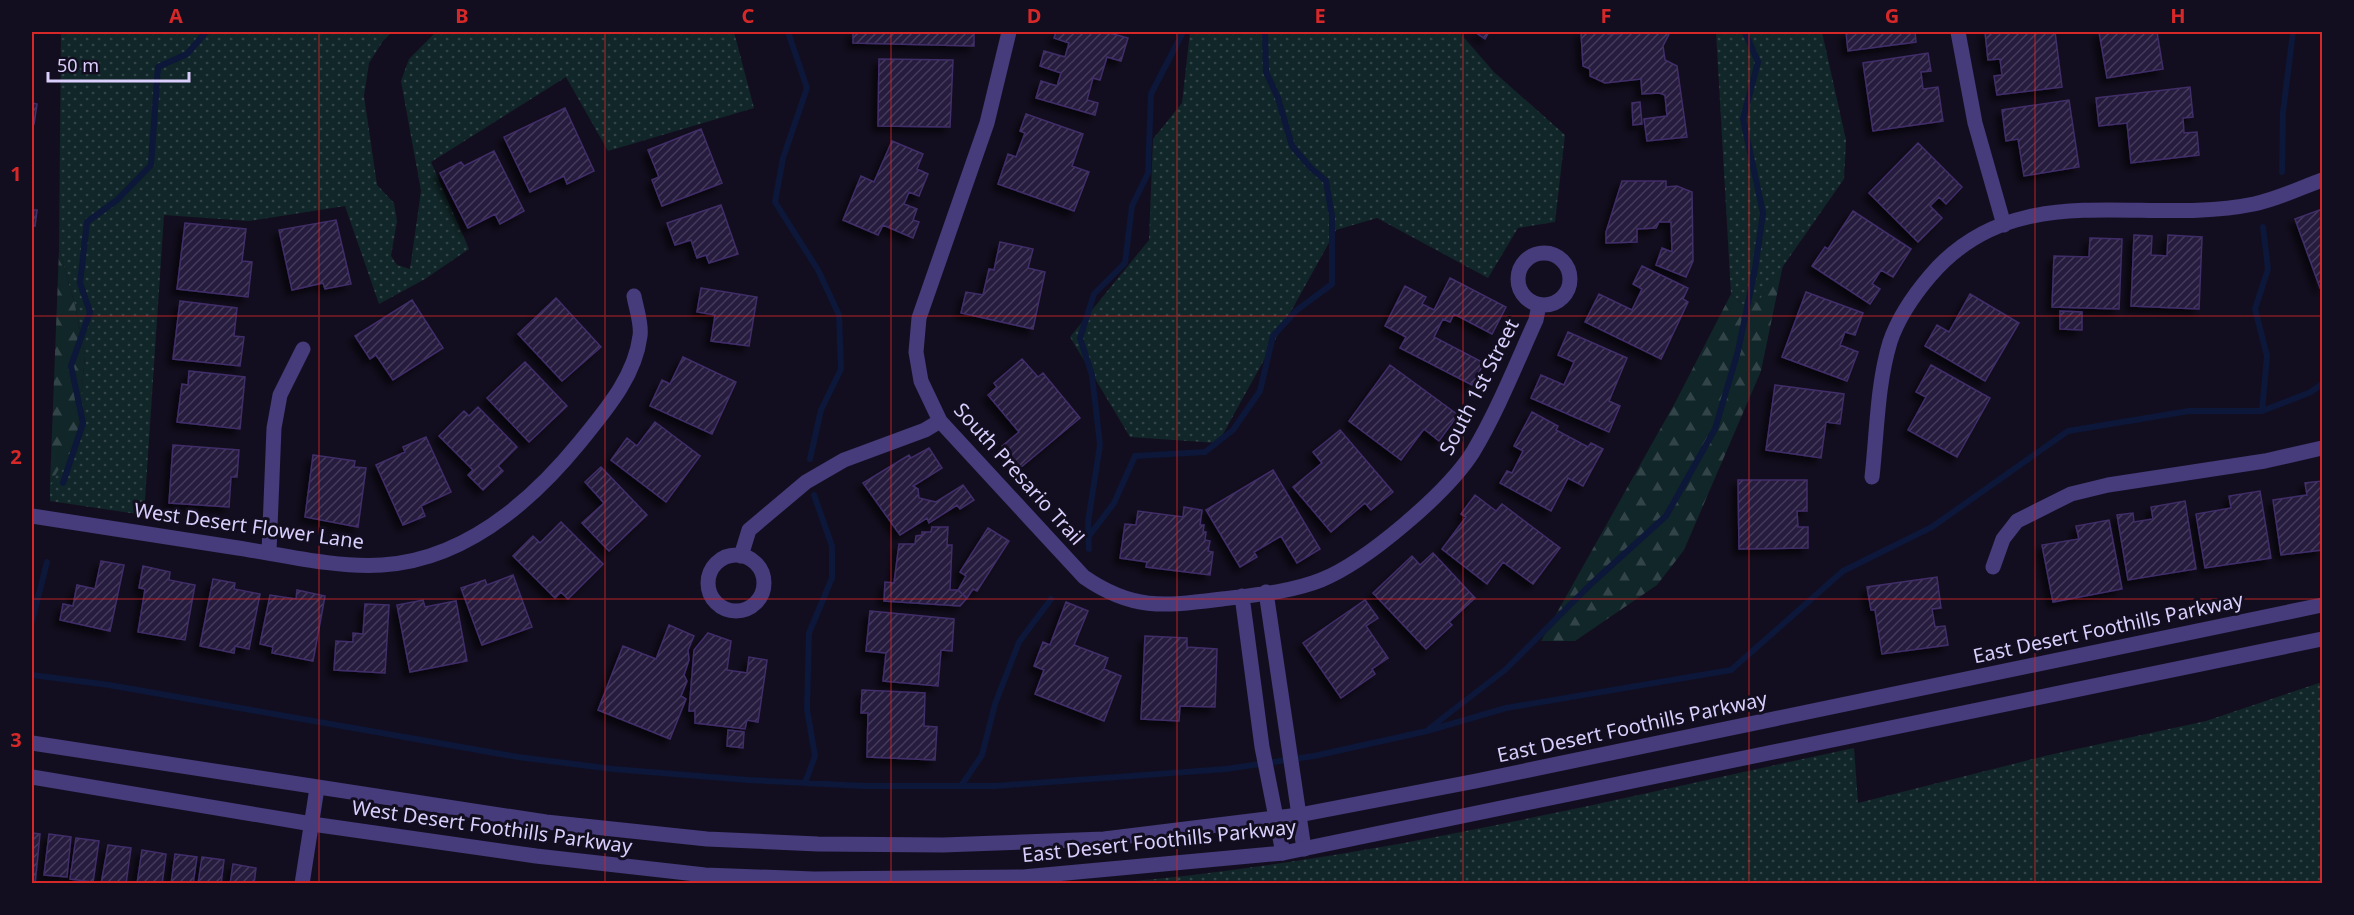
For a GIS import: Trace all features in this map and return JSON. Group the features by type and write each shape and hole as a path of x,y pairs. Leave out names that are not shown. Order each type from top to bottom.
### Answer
{"street":[{"name":"South Presario Trail","path":"1009,32 987,123 919,318 916,352 921,381 940,421 1084,577 1107,593 1155,605 1242,596"},
{"path":"1958,32 1975,123 2004,225"},
{"path":"1872,477 1882,376 1890,342 1902,315 1923,285 1960,245 2031,215 2075,210 2214,209 2255,204 2322,180"},
{"name":"West Desert Flower Lane","path":"32,516 325,561 382,565 425,557 472,538 511,513 564,462 615,398 631,366 641,335 634,296"},
{"name":"South 1st Street","path":"1242,596 1320,580 1341,569 1406,522 1450,483 1472,452 1489,421 1536,320 1539,305"},
{"path":"269,552 274,428 280,395 303,349"},
{"path":"741,556 749,530 806,482 844,460 925,430 940,421"},
{"path":"1993,567 2003,539 2017,521 2071,494 2108,485 2265,461 2322,448"},
{"path":"1266,592 1304,849"},
{"path":"1242,596 1262,747 1283,852"},
{"name":"East Desert Foothills Parkway","path":"943,845 1104,838 1276,820 1488,779 2322,605"},
{"name":"East Desert Foothills Parkway","path":"951,879 1098,872 1304,849 2322,639"},
{"name":"West Desert Foothills Parkway","path":"32,743 546,822 707,839 943,845"},
{"name":"West Desert Foothills Parkway","path":"32,777 312,824 536,856 705,875 951,879"},
{"path":"302,884 317,788"}],"green space":[{"path":"61,32 392,32 383,41 369,63 364,96 377,185 394,203 397,221 391,256 397,265 410,269 421,191 401,81 409,59 436,32 734,32 754,108 608,151 566,77 431,162 469,249 425,279 379,304 345,206 249,221 164,215 144,515 50,501 50,484 77,438 85,356 75,305 59,250"},
{"path":"1190,32 1459,32 1494,72 1565,135 1555,222 1518,228 1488,278 1377,218 1336,230 1218,443 1130,437 1070,337 1149,240 1153,139 1182,103"},
{"path":"1716,32 1822,32 1846,140 1844,179 1758,302 1743,305 1731,294"},
{"path":"59,250 75,305 85,356 77,439 50,484"},
{"path":"1783,265 1761,371 1684,550 1657,585 1575,641 1541,641 1676,401 1731,294 1743,305 1758,302"},
{"path":"2322,682 2322,883 1113,883 1207,873 1393,845 1578,808 1854,748 1858,803 2049,755 2206,721"}],"building":[{"path":"853,32 974,32 974,46 853,43"},
{"path":"1056,32 1106,32 1128,38 1121,61 1107,57 1100,80 1093,78 1087,100 1098,103 1095,115 1036,98 1041,81 1057,86 1061,73 1040,66 1044,51 1065,57 1069,43 1054,38"},
{"path":"1475,32 1489,32 1485,39"},
{"path":"1581,32 1607,32 1608,34 1670,32 1663,46 1665,60 1677,66 1687,137 1647,141 1644,119 1667,116 1665,95 1642,94 1641,79 1605,83 1590,76 1590,69 1583,66"},
{"path":"1846,32 1915,32 1916,42 1848,51"},
{"path":"1985,32 2055,32 2062,87 1997,95 1994,76 2002,75 2000,59 1988,60"},
{"path":"2099,32 2157,32 2163,69 2107,78"},
{"path":"1928,53 1931,71 1921,72 1923,89 1938,87 1943,121 1873,131 1863,63"},
{"path":"879,59 953,60 950,127 878,126"},
{"path":"2190,87 2193,117 2183,118 2184,133 2197,132 2199,155 2131,163 2127,123 2099,126 2096,98"},
{"path":"2069,100 2079,167 2024,176 2018,139 2006,141 2002,110"},
{"path":"1640,102 1642,124 1633,125 1632,103"},
{"path":"32,103 37,104 34,124 32,124"},
{"path":"565,108 594,171 567,184 564,176 530,192 504,137"},
{"path":"1026,114 1083,134 1072,166 1089,172 1074,211 998,184 1008,154 1016,157 1025,133 1020,131"},
{"path":"701,129 722,183 662,206 652,180 659,177 648,150"},
{"path":"892,141 923,154 917,169 928,174 919,196 909,192 904,204 917,209 913,220 919,222 913,238 883,225 878,235 843,220 861,176 874,182"},
{"path":"1918,143 1962,187 1946,204 1939,197 1930,206 1942,218 1918,242 1869,193"},
{"path":"494,151 524,211 500,224 495,214 468,228 440,173 461,162 464,166"},
{"path":"1622,181 1666,181 1666,187 1677,186 1692,192 1693,261 1686,277 1656,265 1662,248 1672,252 1671,222 1659,222 1656,228 1637,229 1637,242 1606,243 1606,232"},
{"path":"721,205 738,254 709,263 706,255 697,258 691,240 675,245 667,223"},
{"path":"2322,209 2322,287 2320,288 2295,219"},
{"path":"32,210 37,210 35,226 32,226"},
{"path":"1853,211 1911,249 1893,277 1881,270 1872,284 1880,289 1870,304 1812,266 1825,247 1828,249"},
{"path":"336,220 351,284 325,289 323,283 292,290 279,230"},
{"path":"185,223 246,229 242,261 252,262 248,297 177,289"},
{"path":"2134,235 2152,236 2151,255 2167,256 2168,235 2202,237 2199,309 2131,306"},
{"path":"2090,238 2122,239 2119,309 2052,307 2054,256 2089,257"},
{"path":"1000,242 1033,249 1028,268 1045,272 1033,329 961,313 966,292 983,295 989,269 994,270"},
{"path":"1642,266 1688,288 1683,299 1688,302 1661,359 1585,322 1599,294 1632,310 1642,289 1633,284"},
{"path":"1450,278 1506,307 1492,334 1454,314 1450,322 1443,319 1434,337 1484,363 1472,385 1400,348 1406,337 1385,326 1405,286 1426,297 1422,304 1434,310"},
{"path":"701,288 757,297 749,346 711,341 715,315 697,312"},
{"path":"1806,292 1863,313 1855,335 1845,332 1840,345 1858,352 1847,381 1782,357"},
{"path":"1970,294 2019,323 1985,381 1925,346 1937,325 1949,332"},
{"path":"556,298 601,347 562,381 518,334"},
{"path":"412,300 443,348 393,380 376,355 370,359 355,336"},
{"path":"180,301 237,308 234,336 244,337 240,366 173,359"},
{"path":"2060,311 2082,312 2082,330 2060,329"},
{"path":"1568,332 1627,358 1609,401 1620,406 1609,432 1531,398 1541,375 1564,385 1574,362 1558,355"},
{"path":"683,357 736,382 712,434 650,406 662,380 670,384"},
{"path":"1022,359 1038,377 1043,373 1080,418 1020,468 1002,446 1019,432 988,395 997,387 994,383"},
{"path":"525,362 567,406 529,442 487,398"},
{"path":"1390,365 1458,415 1439,441 1424,429 1401,460 1349,421"},
{"path":"1931,365 1990,398 1957,457 1908,430 1926,397 1916,392"},
{"path":"189,371 245,377 240,429 177,422 182,384 188,385"},
{"path":"1775,385 1844,394 1840,424 1826,422 1821,458 1766,450"},
{"path":"478,407 517,447 498,466 503,471 483,490 468,475 473,470 439,436 464,411 469,416"},
{"path":"1532,412 1558,426 1556,430 1588,447 1591,443 1603,449 1583,486 1568,478 1551,511 1500,483 1507,471 1512,473 1523,451 1514,446"},
{"path":"655,422 700,456 666,502 611,460 627,438 637,446"},
{"path":"1340,430 1393,492 1371,510 1365,503 1331,532 1293,487 1322,463 1313,452"},
{"path":"426,437 451,492 421,506 425,516 403,525 376,465 405,452 403,447"},
{"path":"173,445 239,450 237,477 231,477 229,507 169,503"},
{"path":"929,448 942,468 913,486 918,489 919,498 936,502 963,485 974,500 960,509 957,505 929,523 927,518 900,535 863,483 909,455 911,458"},
{"path":"313,455 355,461 354,467 366,468 358,527 305,517"},
{"path":"601,467 647,515 609,551 582,523 604,503 585,482"},
{"path":"1273,470 1320,549 1297,563 1281,536 1254,552 1257,557 1240,567 1206,510"},
{"path":"1738,480 1807,480 1807,511 1797,511 1798,527 1808,527 1808,548 1739,549"},
{"path":"2322,481 2322,550 2281,555 2273,500 2307,495 2305,483"},
{"path":"2260,491 2271,558 2205,568 2196,514 2231,508 2229,496"},
{"path":"1475,495 1496,511 1502,504 1560,548 1533,584 1503,562 1487,584 1442,549 1466,517 1461,514"},
{"path":"2185,501 2196,569 2128,580 2117,515 2133,513 2134,522 2153,519 2151,507"},
{"path":"1184,507 1202,510 1200,525 1204,525 1205,540 1210,541 1208,551 1213,552 1210,575 1146,567 1147,562 1120,558 1125,524 1136,525 1138,511 1183,517"},
{"path":"2109,520 2122,589 2053,602 2042,545 2079,539 2076,526"},
{"path":"561,522 603,564 568,599 561,592 555,598 513,556 533,536 540,543"},
{"path":"932,527 948,527 947,545 952,545 950,590 958,590 967,598 960,606 884,601 885,582 894,583 899,544 915,544 916,536 922,535 922,532 931,532"},
{"path":"988,528 1009,541 977,591 973,589 967,598 958,590 966,576 960,572"},
{"path":"1433,553 1475,598 1449,622 1452,625 1426,649 1373,593 1412,556 1420,565"},
{"path":"101,561 124,565 110,631 60,620 63,604 73,606 77,585 95,589"},
{"path":"143,566 170,572 169,580 195,585 185,640 138,632 145,589 139,588"},
{"path":"513,575 532,627 482,645 461,588 485,580 487,585"},
{"path":"1937,577 1941,608 1932,609 1935,627 1945,626 1948,645 1882,654 1875,610 1871,610 1867,587"},
{"path":"213,579 235,583 234,589 260,594 249,649 235,646 234,653 200,646"},
{"path":"297,590 325,596 313,661 272,653 273,647 260,644 270,595 296,599"},
{"path":"423,600 425,607 456,601 467,661 410,672 397,605"},
{"path":"1365,600 1378,618 1366,626 1388,658 1372,669 1375,674 1341,698 1303,643"},
{"path":"1066,602 1088,611 1074,645 1108,658 1104,669 1121,676 1104,721 1035,694 1044,670 1034,666 1043,642 1050,645"},
{"path":"365,604 389,605 385,673 334,670 336,641 353,642 353,633 363,634"},
{"path":"870,611 954,619 952,651 941,650 938,686 883,681 886,653 866,651"},
{"path":"669,625 694,636 688,650 689,660 684,675 687,681 681,696 686,699 670,739 598,710 623,646 656,659"},
{"path":"708,633 731,641 727,670 747,673 749,657 767,660 758,722 747,720 745,729 695,723 695,711 689,711 694,650"},
{"path":"1145,636 1187,638 1187,647 1217,649 1215,707 1180,706 1179,721 1141,719"},
{"path":"862,690 925,693 924,726 937,727 935,760 867,757 868,713 861,713"},
{"path":"728,730 744,732 743,748 727,746"},
{"path":"32,833 40,834 35,884 32,884"},
{"path":"49,834 71,837 67,877 44,875"},
{"path":"76,838 99,841 93,882 70,879"},
{"path":"108,845 131,848 126,884 101,884"},
{"path":"142,850 166,854 162,884 137,884"},
{"path":"175,854 197,857 193,884 171,884"},
{"path":"202,857 224,860 221,884 198,884"},
{"path":"233,864 256,868 254,884 230,884"}],"waterway":[{"path":"63,483 83,423 71,366 90,312 80,283 87,222 117,200 151,165 158,67 187,54 206,32"},
{"path":"788,32 807,88 783,158 775,202 818,270 839,315 841,369 821,410 810,459"},
{"path":"1089,549 1088,522 1100,445 1092,375 1080,338 1094,294 1125,263 1132,206 1148,173 1151,94 1183,32"},
{"path":"1089,536 1114,503 1135,456 1205,452 1233,430 1260,391 1273,336 1297,310 1332,284 1332,216 1326,181 1292,146 1278,98 1266,72 1265,32"},
{"path":"1430,728 1505,670 1591,584 1666,516 1715,429 1738,351 1755,269 1763,213 1743,119 1758,62 1745,32"},
{"path":"2282,172 2283,112 2293,32"},
{"path":"2262,411 2267,356 2255,309 2268,269 2263,227"},
{"path":"32,675 109,685 518,757 613,769 748,780 864,786 995,786 1226,769 1314,756 1427,731 1506,708 1731,670 1843,571 1932,527 2068,431 2189,411 2262,411 2311,392 2322,384"},
{"path":"805,783 815,756 807,709 809,633 832,578 832,546 814,495"},
{"path":"32,621 47,562"},
{"path":"961,786 982,755 995,704 1019,642 1051,599"}]}
